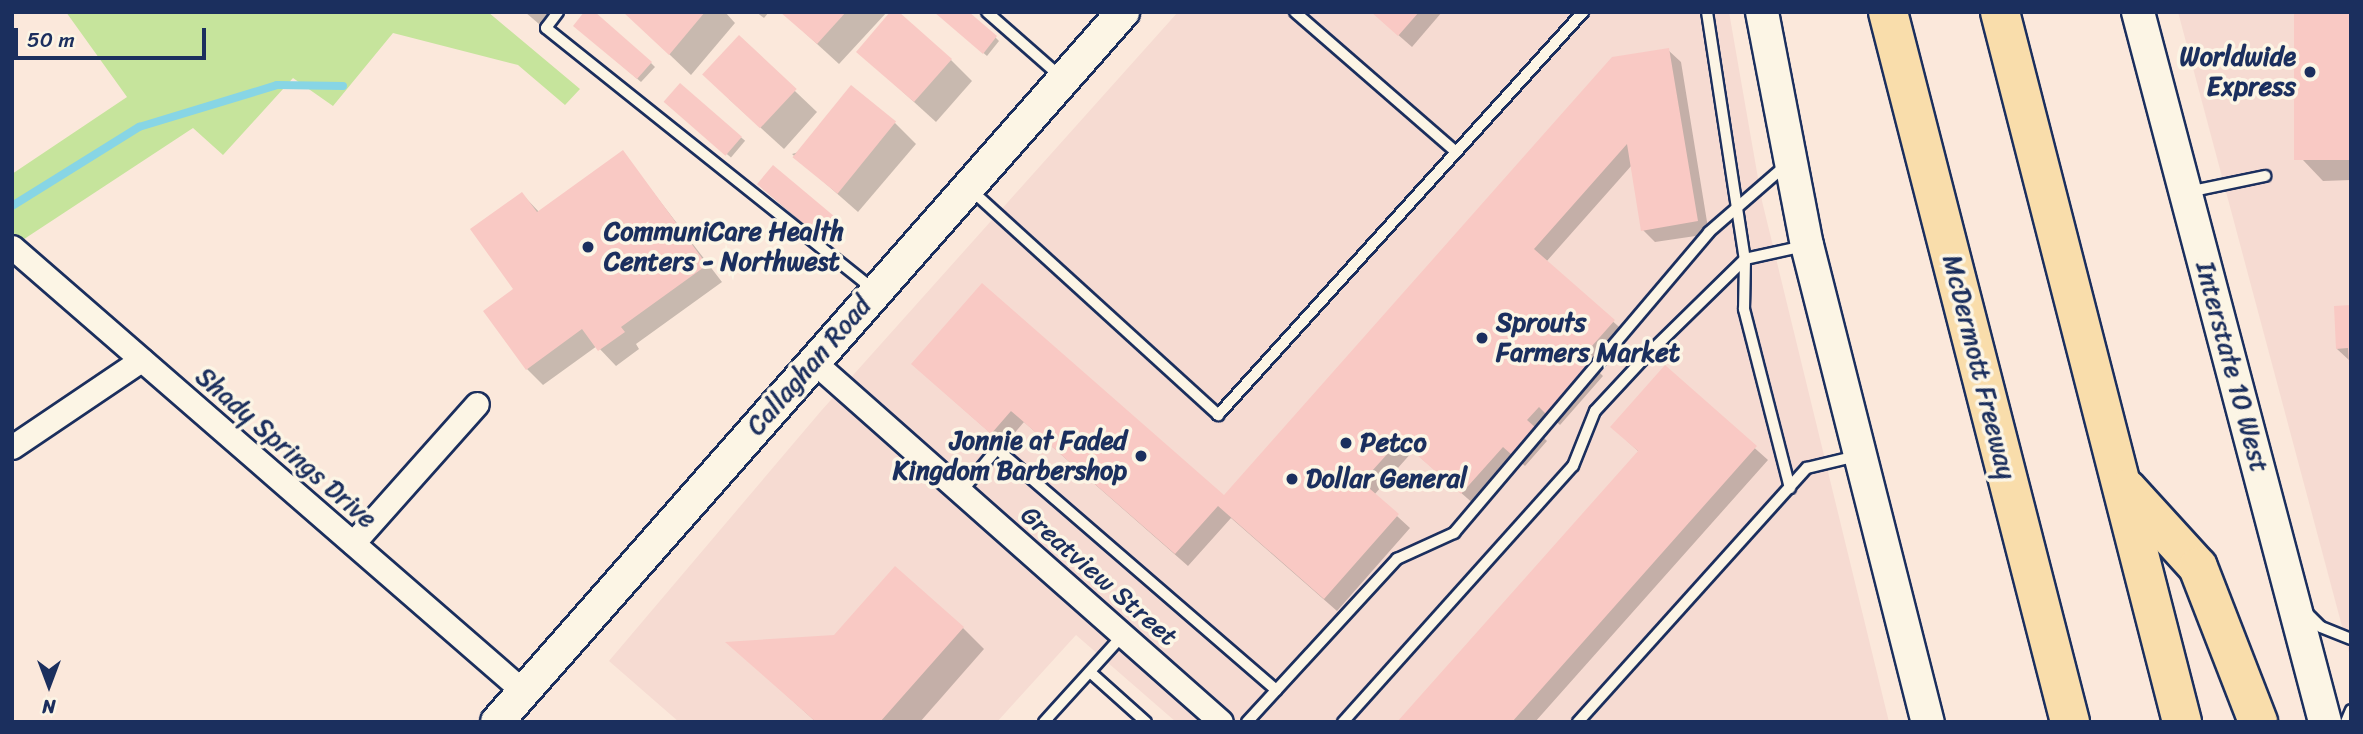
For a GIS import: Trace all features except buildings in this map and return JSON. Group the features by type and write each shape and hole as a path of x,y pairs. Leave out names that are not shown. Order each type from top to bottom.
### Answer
{"highway":[{"name":"McDermott Freeway","path":"1888,12 2070,722"},
{"path":"2000,12 2124,485 2182,722"},
{"path":"2003,457 2046,722"},
{"path":"2124,485 2198,567 2258,722"}],"main road":[{"name":"Callaghan Road","path":"497,722 1123,12"},
{"path":"1762,12 1788,163 1807,245 1928,722"},
{"name":"Interstate 10 West","path":"2137,12 2296,603 2325,722"}],"street":[{"name":"Shady Springs Drive","path":"12,247 523,691"},
{"path":"12,447 141,360"},
{"name":"Greatview Street","path":"814,362 1221,722"},
{"path":"353,543 477,404"}],"lane":[{"path":"558,12 546,28 875,291"},
{"path":"987,12 1063,79"},
{"path":"1295,12 1457,152"},
{"path":"968,187 1218,415 1583,12"},
{"path":"1707,12 1745,259 1744,309 1790,488"},
{"path":"1247,722 1397,559 1454,533 1709,232 1788,163"},
{"path":"2187,192 2264,176"},
{"path":"1343,722 1573,466 1595,411 1745,259 1807,245"},
{"path":"961,492 997,449 1276,690"},
{"path":"1578,722 1807,468 1859,456"},
{"path":"2296,603 2322,627 2351,639"},
{"path":"1044,722 1123,635"},
{"path":"1090,672 1146,722"},
{"path":"2346,722 2351,710"}],"shaded area":[{"path":"1178,12 1729,12 1762,201 1889,722 1176,722 1076,635 997,722 679,722 609,661 821,411"},
{"path":"2178,12 2351,12 2351,660"}],"green space":[{"path":"66,12 488,12 580,89 565,105 518,65 393,33 333,106 293,78 223,155 193,128 12,247 12,174 127,97"}],"waterway":[{"path":"12,206 139,127 277,85 343,86"}],"place":[{"name":"Worldwide Express","path":"2310,72"},
{"name":"CommuniCare Health Centers - Northwest","path":"588,247"},
{"name":"Sprouts Farmers Market","path":"1482,338"},
{"name":"Petco","path":"1346,443"},
{"name":"Jonnie at Faded Kingdom Barbershop","path":"1141,456"},
{"name":"Dollar General","path":"1292,479"}]}
